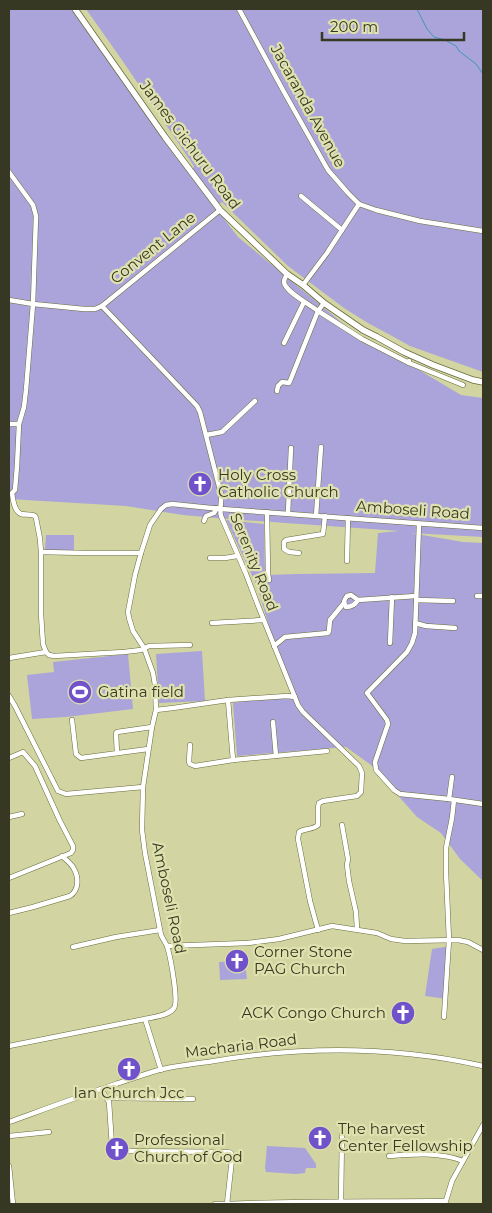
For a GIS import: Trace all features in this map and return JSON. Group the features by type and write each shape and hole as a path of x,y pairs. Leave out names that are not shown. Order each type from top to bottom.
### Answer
{"main road":[{"name":"James Gichuru Road","path":"75,9 150,116 220,210 287,274 303,285 324,304 377,338 411,355 483,382"}],"street":[{"name":"Jacaranda Avenue","path":"239,9 328,170 359,204 420,221 483,231"},
{"path":"9,172 35,211 33,304 24,407 19,424 15,490 12,494 18,512 32,514 36,518 41,552 41,620 43,644 46,652 54,656 124,652 141,650 148,646 190,645"},
{"path":"301,196 342,230"},
{"path":"303,285 359,204"},
{"name":"Convent Lane","path":"102,306 220,210"},
{"path":"287,274 284,279 285,285 304,302 318,311 372,345 409,363 463,385"},
{"path":"9,300 92,309 102,306"},
{"path":"284,343 304,302"},
{"path":"277,391 278,386 282,382 288,383 290,381 318,311 324,304"},
{"name":"Serenity Road","path":"102,306 197,406 222,494 222,503 219,509 221,516 295,697 303,712 346,752 359,766 362,774 361,792 357,796 322,801 318,807 318,825 315,828 299,832 298,839 310,901 318,930"},
{"path":"372,345 377,338"},
{"path":"409,363 411,355"},
{"path":"206,435 222,432 256,401"},
{"path":"9,424 19,424"},
{"path":"316,516 321,447"},
{"path":"288,513 291,448"},
{"path":"9,489 15,490"},
{"name":"Amboseli Road","path":"9,1046 145,1019 167,1013 174,1009 176,1005 175,988 166,946 161,935 144,854 142,830 143,787 156,710 155,685 153,673 144,648 133,631 128,612 141,553 150,525 157,514 166,505 177,504 219,509 483,528"},
{"path":"204,521 206,516 219,509"},
{"path":"267,512 269,580"},
{"path":"299,553 289,552 284,549 284,542 286,540 324,534 325,516"},
{"path":"347,561 348,518"},
{"path":"419,524 415,633 412,643 407,652 367,693 388,724 375,764 376,770 400,794 483,804"},
{"path":"41,552 86,554 141,553"},
{"path":"210,558 237,556"},
{"path":"274,646 285,637 328,633 330,620 344,603 344,599 347,596 351,595 358,600 392,597 453,601"},
{"path":"477,596 483,596"},
{"path":"390,643 392,597"},
{"path":"344,603 346,607 350,607 358,600"},
{"path":"212,623 263,620"},
{"path":"415,622 426,626 455,628"},
{"path":"9,658 46,652"},
{"path":"9,696 58,791 66,794 143,787"},
{"path":"156,710 228,700 295,697"},
{"path":"228,700 233,760"},
{"path":"72,720 78,757 148,749"},
{"path":"273,722 276,756"},
{"path":"116,753 117,732 152,727"},
{"path":"190,745 189,762 192,766 233,760 327,752"},
{"path":"9,758 23,752 36,766 73,846 71,852 9,878"},
{"path":"444,1017 449,940 446,848 451,826 452,777"},
{"path":"9,817 22,814"},
{"path":"342,825 348,859 349,881 356,912 356,929"},
{"path":"9,912 33,907 75,893 77,888 75,870 62,856"},
{"path":"166,946 248,943 278,939 332,926 377,933 391,939 405,941 458,940 468,942 483,950"},
{"path":"73,946 160,930"},
{"path":"145,1019 160,1070"},
{"name":"Macharia Road","path":"9,1122 160,1070 233,1057 331,1050 407,1053 483,1066"},
{"path":"101,1089 109,1102 112,1146 116,1151 231,1153 227,1204"},
{"path":"107,1098 193,1099"},
{"path":"215,1204 287,1201 445,1203 452,1181 483,1125"},
{"path":"9,1136 49,1132"},
{"path":"341,1202 342,1134"},
{"path":"389,1156 438,1155 463,1160"},
{"path":"9,1166 13,1204"}],"shaded area":[{"path":"9,9 76,9 191,173 194,166 86,9 483,9 483,372 410,346 368,323 344,308 288,266 222,202 215,207 238,237 346,326 382,350 461,395 483,398 483,537 411,533 463,542 483,543 483,881 460,859 441,833 417,817 371,765 346,747 237,756 233,703 291,694 257,586 226,520 264,524 265,575 375,573 378,533 399,531 183,515 126,506 9,499"},
{"path":"46,535 74,535 74,551 45,550"},
{"path":"202,651 205,701 159,703 156,654"},
{"name":"Gatina field","path":"128,654 133,709 32,719 27,675 54,672 53,662"},
{"path":"450,946 448,999 425,996 432,949"},
{"path":"241,961 241,964 245,964 247,979 220,980 219,962"},
{"path":"267,1146 305,1148 316,1164 316,1168 306,1168 305,1173 296,1174 266,1172"}],"waterway":[{"path":"417,9 427,29 434,37 456,46 459,51 476,64 483,74"}],"place":[{"name":"Holy Cross Catholic Church","path":"200,484"},
{"name":"Gatina field","path":"80,692"},
{"name":"Corner Stone PAG Church","path":"237,961"},
{"name":"ACK Congo Church","path":"403,1013"},
{"name":"Ian Church Jcc","path":"129,1069"},
{"name":"The harvest Center Fellowship","path":"320,1138"},
{"name":"Professional Church of God","path":"117,1149"}]}
